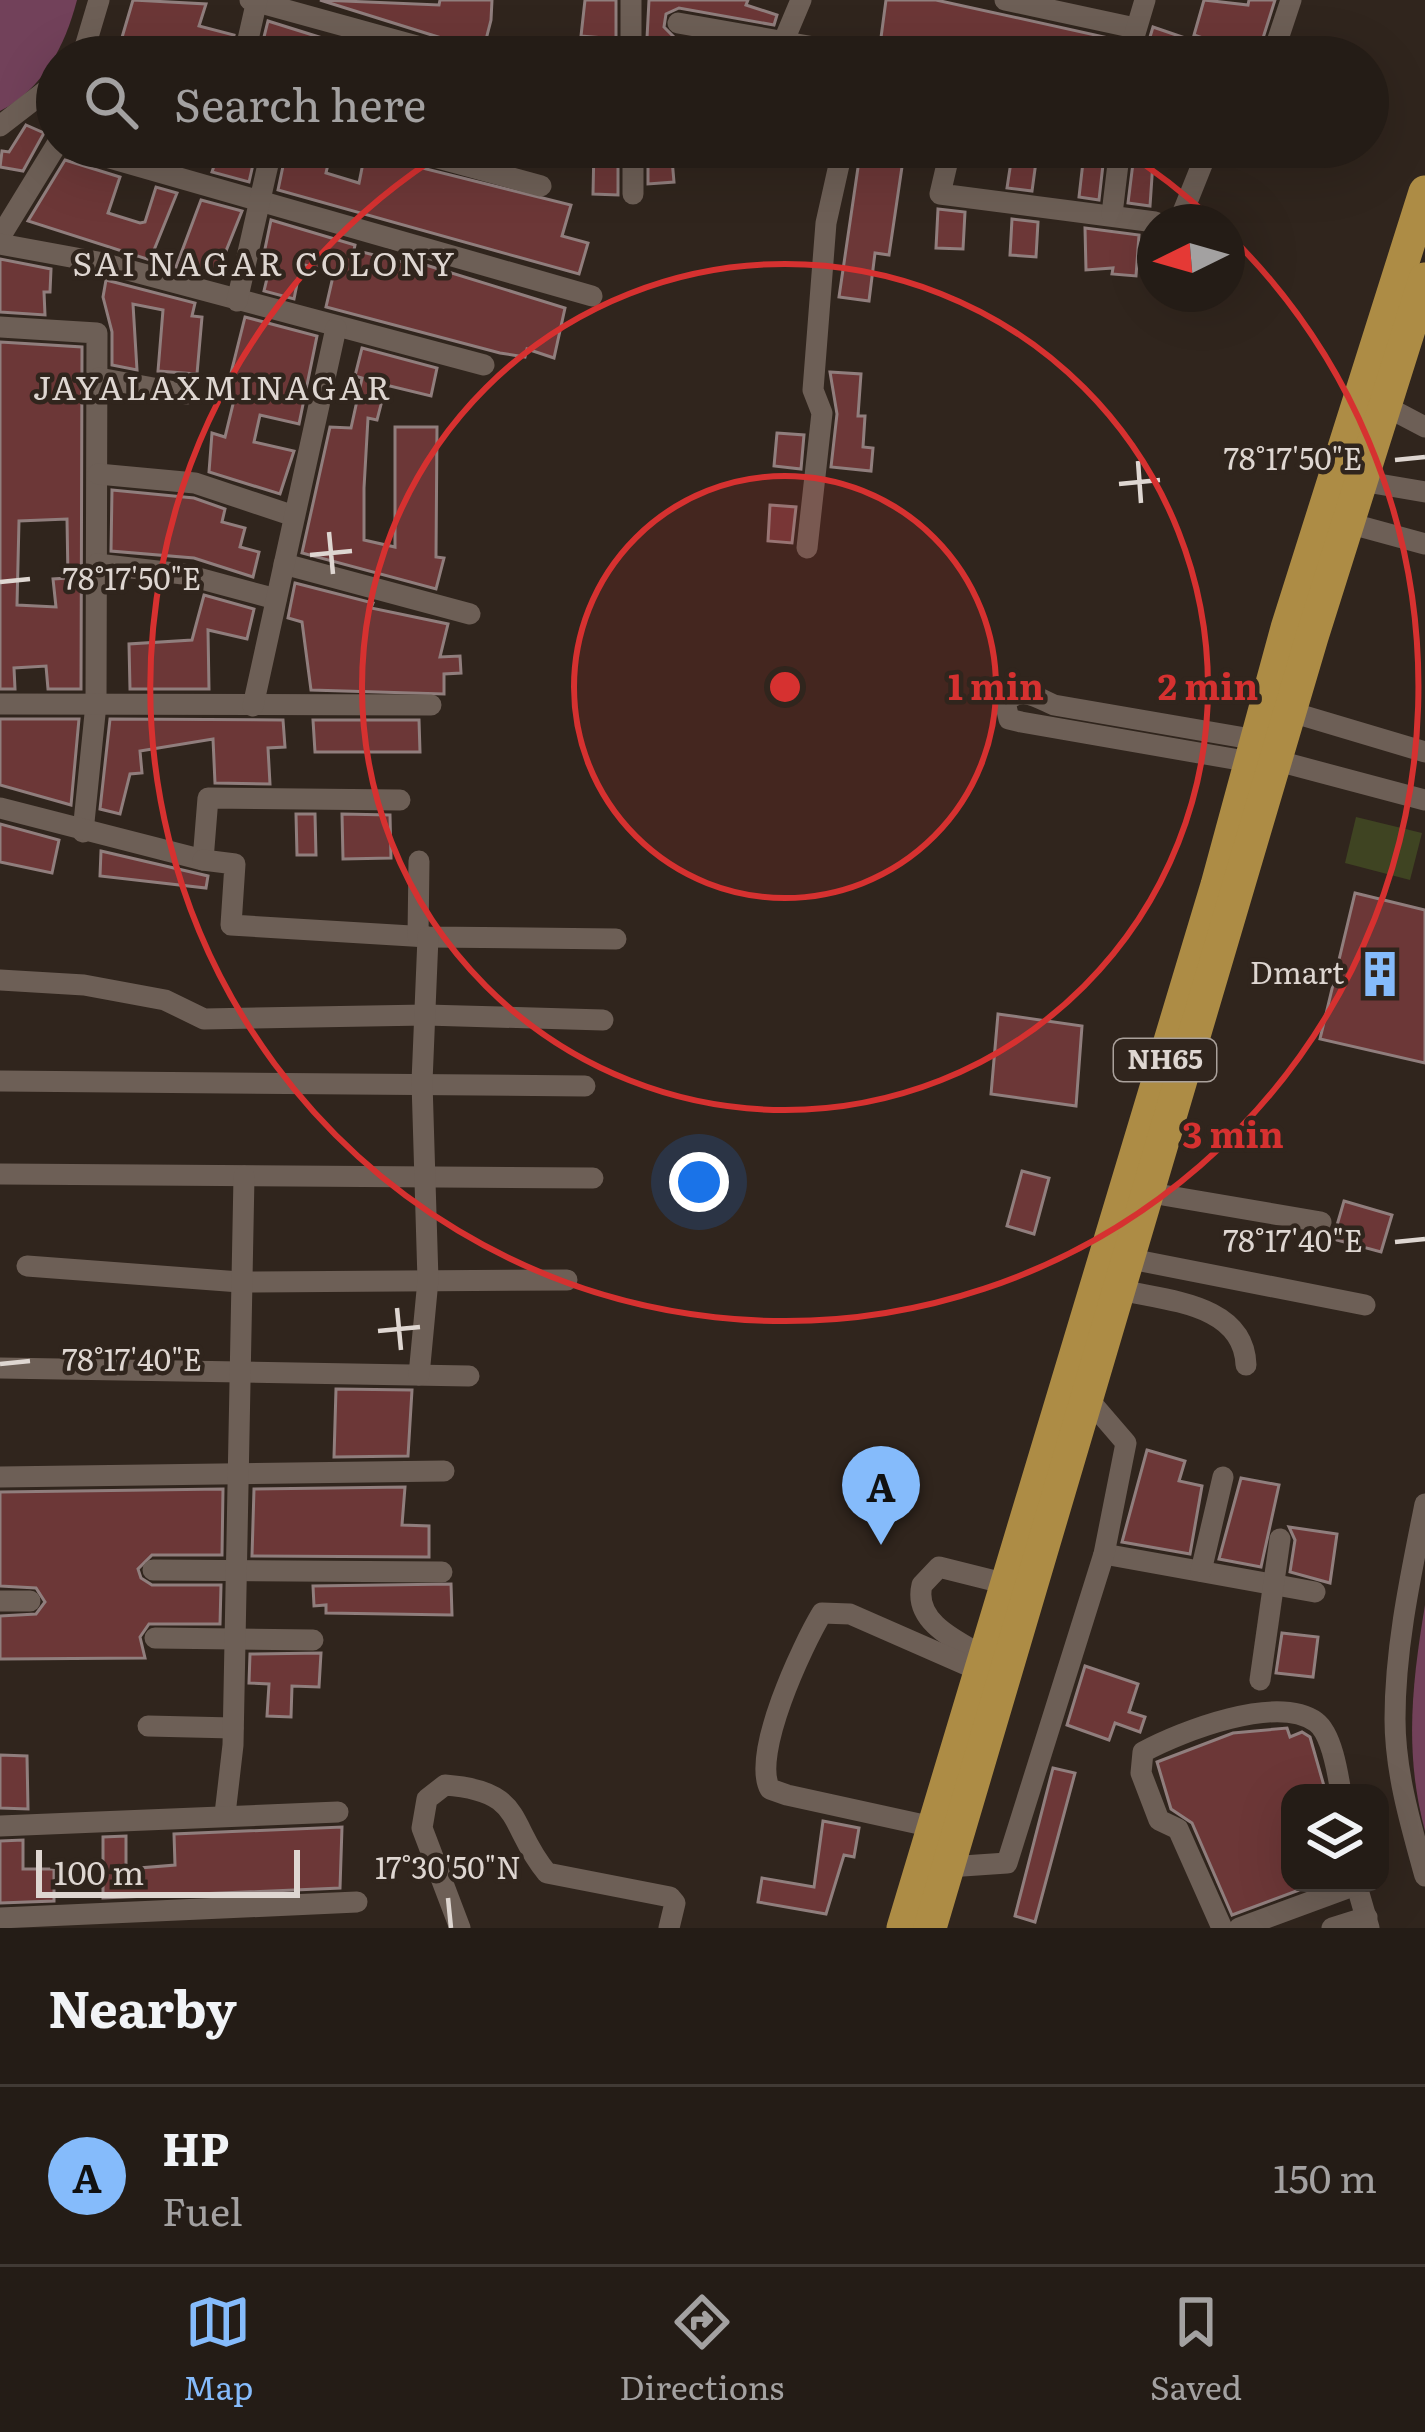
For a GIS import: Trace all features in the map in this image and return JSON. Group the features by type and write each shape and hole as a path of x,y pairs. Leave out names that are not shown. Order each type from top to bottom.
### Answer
{"highway":[{"name":"NH65","path":"903,1928 1262,754 1425,192"},
{"name":"NH65","path":"930,1928 1151,1193 1262,754 1292,712 1425,279"}],"street":[{"path":"88,36 99,0"},
{"path":"631,0 632,36"},
{"path":"786,36 801,0"},
{"path":"1005,0 1135,28"},
{"path":"1133,36 1145,0"},
{"path":"1279,36 1292,0"},
{"path":"248,36 255,1 381,36"},
{"path":"678,23 739,36"},
{"path":"0,126 36,98"},
{"path":"43,168 0,240 484,365"},
{"path":"144,168 592,296"},
{"path":"236,301 267,168"},
{"path":"475,168 541,186"},
{"path":"633,168 633,194"},
{"path":"807,548 822,412 813,389 826,224 838,168"},
{"path":"946,168 940,194 1137,219"},
{"path":"1112,214 1117,168"},
{"path":"1186,204 1201,168"},
{"path":"0,327 97,333 96,704 83,832"},
{"path":"253,706 336,328"},
{"path":"99,378 186,394"},
{"path":"1385,406 1425,427"},
{"path":"98,474 195,483 294,516"},
{"path":"1361,482 1425,492"},
{"path":"1348,523 1425,544"},
{"path":"97,564 183,574 276,598"},
{"path":"284,564 470,614"},
{"path":"1262,754 1021,722 1009,719 1005,701 1020,692 1031,694 1054,705 1262,754 1425,800"},
{"path":"0,704 430,705"},
{"path":"1292,712 1425,752"},
{"path":"203,860 208,798 400,800"},
{"path":"0,808 83,832 236,864 231,925 423,937 616,939"},
{"path":"419,862 426,1015 422,1082 428,1280 419,1375"},
{"path":"0,980 84,985 165,1000 204,1019 426,1015 603,1020"},
{"path":"0,1081 584,1086"},
{"path":"0,1174 592,1178"},
{"path":"225,1814 233,1728 244,1176"},
{"path":"1151,1193 1321,1222"},
{"path":"27,1266 240,1282 567,1280"},
{"path":"1126,1274 1365,1305"},
{"path":"1126,1274 1234,1328 1246,1365"},
{"path":"0,1368 469,1376"},
{"path":"948,1867 1007,1862 1104,1554 1126,1443 1088,1400"},
{"path":"0,1478 444,1471"},
{"path":"1202,1570 1223,1477"},
{"path":"1425,1504 1404,1616 1395,1721 1407,1810 1425,1876"},
{"path":"1260,1680 1280,1539"},
{"path":"1104,1554 1316,1592"},
{"path":"982,1664 928,1617 919,1596 922,1585 938,1567 1006,1584"},
{"path":"153,1570 442,1573"},
{"path":"0,1601 30,1601"},
{"path":"933,1827 770,1789 762,1766 791,1678 822,1613 850,1614 982,1664"},
{"path":"154,1638 313,1640"},
{"path":"1222,1928 1178,1829 1159,1820 1141,1773 1143,1752 1273,1708 1310,1719 1322,1729 1338,1784"},
{"path":"148,1726 233,1728"},
{"path":"460,1928 422,1828 427,1799 445,1784 496,1797 521,1821 547,1873 670,1897 675,1903 669,1928"},
{"path":"0,1826 338,1812"},
{"path":"1240,1928 1335,1892"},
{"path":"1332,1928 1368,1923 1358,1892"},
{"path":"0,1918 357,1902"}],"green space":[{"path":"1356,817 1422,833 1410,880 1345,863"}],"shaded area":[{"path":"0,0 77,0 65,36 36,36 36,82 0,111"},
{"path":"1425,1605 1425,1831 1414,1774 1412,1718"}],"building":[{"path":"133,0 206,4 199,26 234,35 234,36 122,36"},
{"path":"320,0 439,5 440,0 492,0 487,36 435,36"},
{"path":"585,0 616,0 616,36 581,36"},
{"path":"649,0 748,0 746,5 777,15 774,25 679,8 666,14 664,27 673,36 647,36"},
{"path":"886,0 936,0 1100,36 881,36"},
{"path":"1204,0 1248,5 1249,0 1275,0 1264,36 1194,35"},
{"path":"268,21 316,36 264,36"},
{"path":"1153,27 1179,36 1150,36"},
{"path":"26,125 36,129 36,147 23,171 0,167 2,151 9,152"},
{"path":"60,168 91,168 120,177 108,213 140,223 145,222 156,187 177,193 150,260 28,221"},
{"path":"213,168 252,168 249,182 212,172"},
{"path":"283,168 327,168 326,173 359,183 362,168 422,168 571,205 562,236 588,243 579,274 278,190"},
{"path":"594,168 618,168 618,195 593,194"},
{"path":"648,168 673,168 674,182 648,184"},
{"path":"858,168 902,168 889,255 875,253 869,301 839,297"},
{"path":"1010,168 1035,168 1032,191 1007,188"},
{"path":"1082,168 1103,168 1099,200 1079,197"},
{"path":"1132,168 1153,168 1150,204 1128,203"},
{"path":"201,200 242,211 216,276 176,267"},
{"path":"938,209 965,212 963,249 936,248"},
{"path":"1012,219 1038,222 1036,257 1010,255"},
{"path":"271,220 355,245 354,250 402,262 403,258 565,308 554,358 527,349 525,357 500,353 326,307 334,272 301,264 294,299 264,291 269,270 261,268"},
{"path":"1085,228 1137,235 1136,276 1112,274 1113,268 1086,270"},
{"path":"0,259 51,269 50,292 44,292 45,315 0,312"},
{"path":"106,280 195,303 192,316 202,317 197,374 158,371 163,310 133,304 137,370 112,365 112,332 103,297"},
{"path":"245,317 317,336 299,424 260,415 254,442 294,451 280,494 209,472 212,433 225,437 234,400 225,397"},
{"path":"0,342 82,347 81,689 48,689 46,666 14,668 15,689 0,689","holes":["67,519 68,578 53,579 56,607 17,605 19,521"]},
{"path":"362,348 437,368 431,396 386,385 377,420 368,418 364,488 364,540 395,547 395,427 437,427 436,557 444,558 436,589 302,553 330,427 351,428 362,378 355,376"},
{"path":"830,372 861,374 858,416 865,416 863,447 873,448 871,471 831,467 837,414"},
{"path":"777,433 804,435 801,469 774,466"},
{"path":"112,490 194,498 225,509 222,522 245,528 240,547 259,552 253,577 194,558 111,551"},
{"path":"770,505 796,507 792,543 768,541"},
{"path":"295,583 373,603 371,608 448,624 440,657 460,656 461,673 444,674 444,694 311,690 302,622 288,618"},
{"path":"204,595 254,609 247,639 208,630 209,689 130,689 129,644 192,640"},
{"path":"0,719 79,719 71,805 0,785"},
{"path":"110,719 283,720 285,747 268,748 270,784 215,783 213,739 140,751 142,773 130,774 120,814 100,809"},
{"path":"313,720 419,720 420,752 315,752"},
{"path":"296,814 315,814 316,855 297,855"},
{"path":"342,814 390,815 391,858 343,859"},
{"path":"0,824 59,840 52,873 0,862"},
{"path":"101,851 208,876 206,888 100,876"},
{"name":"Dmart","path":"1355,893 1425,910 1425,1063 1320,1039"},
{"path":"998,1014 1082,1026 1076,1106 991,1094"},
{"path":"1022,1171 1049,1178 1034,1234 1007,1226"},
{"path":"1344,1201 1392,1215 1381,1252 1333,1239"},
{"path":"336,1389 412,1390 408,1456 334,1457"},
{"path":"1147,1450 1185,1461 1179,1481 1202,1486 1190,1554 1122,1542"},
{"path":"1241,1478 1279,1485 1261,1567 1219,1559"},
{"path":"405,1487 402,1525 429,1526 429,1557 252,1556 254,1489"},
{"path":"223,1489 222,1555 152,1555 138,1569 141,1578 152,1585 221,1585 220,1624 149,1624 140,1637 145,1658 0,1659 0,1616 36,1614 45,1602 36,1588 0,1586 0,1492"},
{"path":"1289,1527 1337,1534 1330,1583 1290,1572 1295,1540"},
{"path":"451,1584 452,1615 326,1613 326,1605 314,1606 313,1586"},
{"path":"1282,1633 1318,1637 1313,1677 1276,1673"},
{"path":"321,1653 319,1687 292,1686 291,1717 267,1716 269,1684 249,1683 250,1654"},
{"path":"1085,1666 1138,1684 1129,1712 1145,1717 1140,1732 1115,1723 1109,1740 1067,1725"},
{"path":"1287,1728 1290,1737 1302,1732 1310,1737 1323,1784 1281,1784 1281,1892 1294,1892 1232,1915 1192,1823 1171,1809 1157,1762 1233,1733"},
{"path":"0,1755 27,1756 28,1809 0,1808"},
{"path":"1053,1768 1075,1773 1035,1922 1015,1916"},
{"path":"823,1821 859,1828 854,1857 844,1855 826,1914 758,1902 762,1878 814,1887"},
{"path":"342,1827 340,1888 103,1898 103,1837 126,1836 126,1869 175,1865 174,1834"},
{"path":"23,1840 23,1869 54,1869 54,1901 0,1903 0,1841"}],"place":[{"name":"Dmart","path":"1380,974"},
{"name":"HP","path":"881,1545"}],"district":[{"name":"SAI NAGAR COLONY","path":"265,264"},
{"name":"JAYALAXMINAGAR","path":"213,388"}]}
